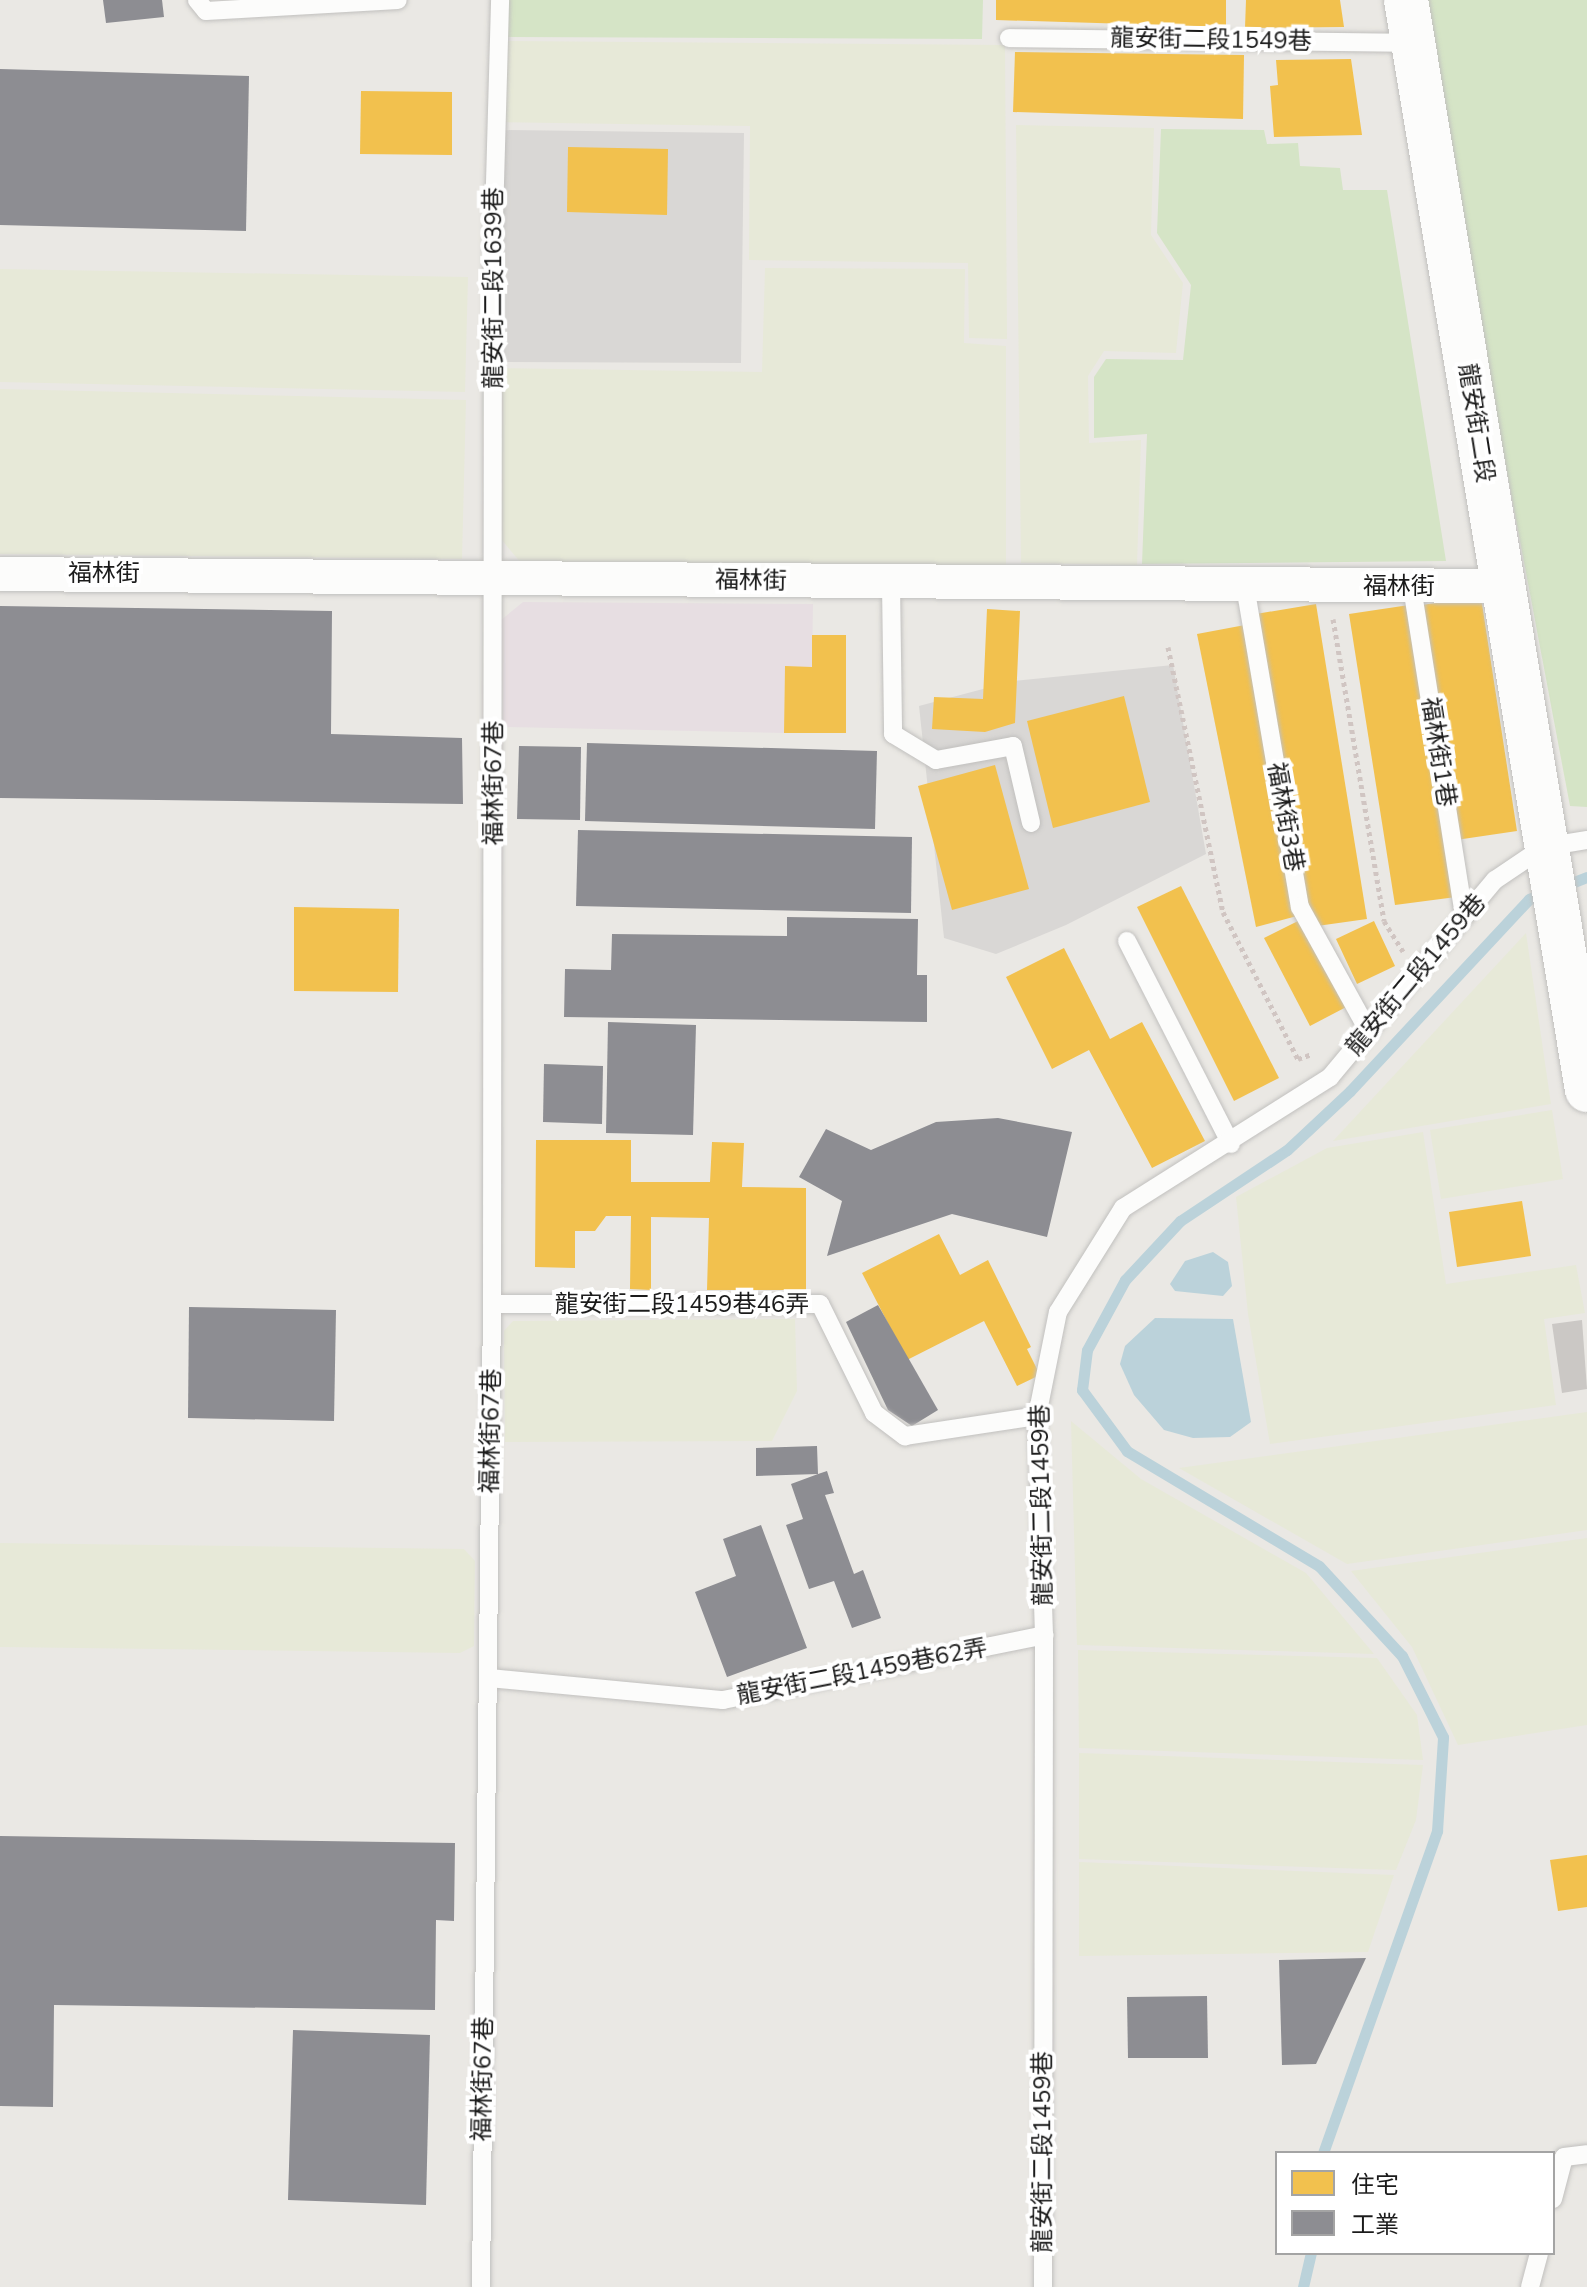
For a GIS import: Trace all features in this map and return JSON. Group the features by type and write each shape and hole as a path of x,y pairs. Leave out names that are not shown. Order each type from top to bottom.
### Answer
{"street":[{"name":"龍安街二段","path":"1406,0 1544,847 1587,1090"},
{"name":"福林街","path":"0,574 495,576 891,584 1503,586"}],"lane":[{"path":"197,0 206,11 398,0"},
{"name":"龍安街二段1639巷","path":"495,576 493,254 500,0"},
{"name":"龍安街二段1549巷","path":"1009,38 1413,43"},
{"name":"福林街67巷","path":"481,2287 489,1678 495,576"},
{"path":"891,584 893,734 936,760 1013,746 1031,823"},
{"name":"福林街3巷","path":"1245,586 1300,907 1369,1032"},
{"name":"福林街1巷","path":"1412,587 1464,917"},
{"path":"1544,847 1587,840"},
{"name":"龍安街二段1459巷","path":"1043,2287 1044,1635 1037,1416 1058,1312 1123,1208 1231,1144 1330,1077 1495,880 1544,847"},
{"path":"1127,941 1231,1144"},
{"name":"龍安街二段1459巷46弄","path":"492,1304 820,1304 874,1413 905,1436 1037,1416"},
{"name":"龍安街二段1459巷62弄","path":"489,1678 723,1700 1044,1635"},
{"path":"1555,2191 1564,2157 1587,2154"},
{"path":"1530,2287 1538,2255"}],"path":[{"path":"1331,608 1384,921 1397,943"},
{"path":"1168,647 1223,912 1298,1059"}],"shaded area":[{"path":"499,130 744,133 741,363 493,362"},
{"path":"523,602 813,604 812,667 785,667 784,733 503,727 501,620"},
{"path":"1173,665 1206,854 1066,925 996,954 944,938 919,706 1013,681"}],"green space":[{"path":"504,0 983,0 982,39 503,37"},
{"path":"1418,0 1587,0 1587,807 1570,806"},
{"path":"503,41 1005,45 1007,339 969,338 968,263 749,260 750,126 500,122"},
{"path":"1016,125 1154,128 1151,235 1183,283 1176,353 1104,351 1088,376 1089,443 1141,440 1137,565 1021,563"},
{"path":"1161,129 1264,130 1267,144 1298,143 1300,166 1340,168 1343,190 1387,190 1446,561 1142,564 1147,434 1094,438 1094,377 1106,359 1183,360 1191,285 1157,233"},
{"path":"765,268 965,269 964,343 1006,346 1006,567 522,564 495,532 494,368 762,372"},
{"path":"0,269 468,277 465,392 0,382"},
{"path":"0,389 466,400 462,559 0,554"},
{"path":"1526,933 1551,1104 1333,1141"},
{"path":"1552,1110 1563,1179 1441,1199 1430,1130"},
{"path":"1423,1132 1446,1284 1576,1265 1585,1313 1544,1319 1556,1405 1270,1444 1248,1314 1236,1197 1327,1148"},
{"path":"795,1319 797,1391 772,1441 505,1442 504,1331 513,1321"},
{"path":"1587,1412 1587,1530 1347,1564 1179,1468"},
{"path":"1071,1421 1141,1479 1306,1573 1374,1654 1077,1645"},
{"path":"1587,1538 1587,1725 1458,1745 1412,1647 1351,1571"},
{"path":"0,1543 464,1549 475,1561 474,1646 460,1653 0,1647"},
{"path":"1078,1650 1377,1658 1417,1715 1423,1760 1079,1748"},
{"path":"1079,1753 1423,1765 1416,1820 1396,1870 1079,1859"},
{"path":"1079,1862 1394,1875 1368,1952 1079,1956"}],"water":[{"path":"1213,1252 1228,1262 1232,1286 1223,1296 1175,1291 1170,1284 1185,1261"},
{"path":"1155,1318 1233,1319 1251,1422 1230,1437 1193,1438 1164,1430 1134,1395 1120,1364 1125,1346"}],"building: 住宅":[{"path":"996,0 1226,0 1226,27 996,20"},
{"path":"1246,0 1340,0 1344,27 1245,28"},
{"path":"1015,52 1244,55 1243,119 1013,112"},
{"path":"1351,59 1362,135 1274,137 1270,86 1278,85 1276,60"},
{"path":"361,91 452,92 452,155 360,154"},
{"path":"568,147 668,149 667,215 567,212"},
{"path":"1481,597 1517,831 1456,840 1421,605"},
{"path":"1316,604 1367,919 1317,926 1303,904 1256,614"},
{"path":"1409,605 1456,897 1395,905 1349,614"},
{"path":"987,609 1020,611 1015,723 985,732 932,729 934,697 983,699"},
{"path":"1245,625 1297,916 1256,927 1197,634"},
{"path":"812,635 846,635 846,733 784,733 785,666 812,667"},
{"path":"1124,696 1150,802 1053,828 1027,721"},
{"path":"995,765 1029,889 952,910 918,786"},
{"path":"1181,886 1279,1078 1234,1101 1137,907"},
{"path":"294,907 399,909 398,992 294,991"},
{"path":"1304,918 1350,1005 1310,1026 1264,938"},
{"path":"1374,921 1395,966 1357,984 1336,939"},
{"path":"1064,948 1110,1039 1142,1022 1205,1141 1152,1168 1089,1050 1052,1069 1006,977"},
{"path":"536,1140 631,1140 631,1182 710,1182 712,1142 744,1143 742,1187 806,1188 806,1290 707,1290 709,1218 651,1217 651,1290 630,1289 631,1216 606,1216 595,1231 575,1231 575,1268 535,1267"},
{"path":"1522,1201 1531,1256 1457,1267 1449,1212"},
{"path":"939,1234 960,1275 988,1260 1031,1347 1027,1349 1040,1375 1017,1386 984,1321 907,1360 862,1273"},
{"path":"1587,1855 1587,1907 1558,1911 1550,1860"}],"building: 工業":[{"path":"103,0 162,0 164,17 106,23"},
{"path":"0,69 249,76 246,231 0,225"},
{"path":"0,606 332,611 331,734 462,738 463,804 0,798"},
{"path":"587,743 877,751 875,829 585,821"},
{"path":"519,746 581,747 580,820 517,819"},
{"path":"578,830 912,837 911,913 576,906"},
{"path":"787,917 918,919 917,975 927,975 927,1022 564,1017 565,969 611,970 612,934 787,936"},
{"path":"608,1022 696,1025 693,1135 606,1133"},
{"path":"544,1064 603,1066 602,1124 543,1122"},
{"path":"998,1118 1072,1132 1047,1237 952,1214 827,1256 842,1201 799,1177 826,1129 871,1150 936,1122"},
{"path":"878,1305 938,1410 912,1426 888,1410 846,1322"},
{"path":"189,1307 336,1310 334,1421 188,1418"},
{"path":"817,1446 818,1474 756,1476 756,1448"},
{"path":"827,1471 834,1493 825,1495 854,1574 863,1570 881,1618 852,1628 834,1581 809,1589 786,1525 803,1519 791,1484"},
{"path":"761,1525 807,1648 727,1677 695,1592 736,1576 723,1539"},
{"path":"0,1836 455,1843 454,1921 436,1920 435,2010 54,2005 53,2107 0,2106"},
{"path":"1366,1958 1316,2064 1282,2065 1279,1960"},
{"path":"1207,1996 1208,2058 1128,2058 1127,1997"},
{"path":"293,2030 430,2035 426,2205 288,2200"}],"building: 其他":[{"path":"1582,1320 1587,1389 1562,1393 1552,1324"}],"waterway":[{"path":"1561,887 1587,877"},
{"path":"1324,2151 1437,1831 1443,1737 1402,1656 1319,1566 1127,1451 1082,1390 1087,1350 1125,1280 1180,1221 1287,1150 1350,1091 1529,899 1545,893"},
{"path":"1303,2287 1311,2255"}]}
